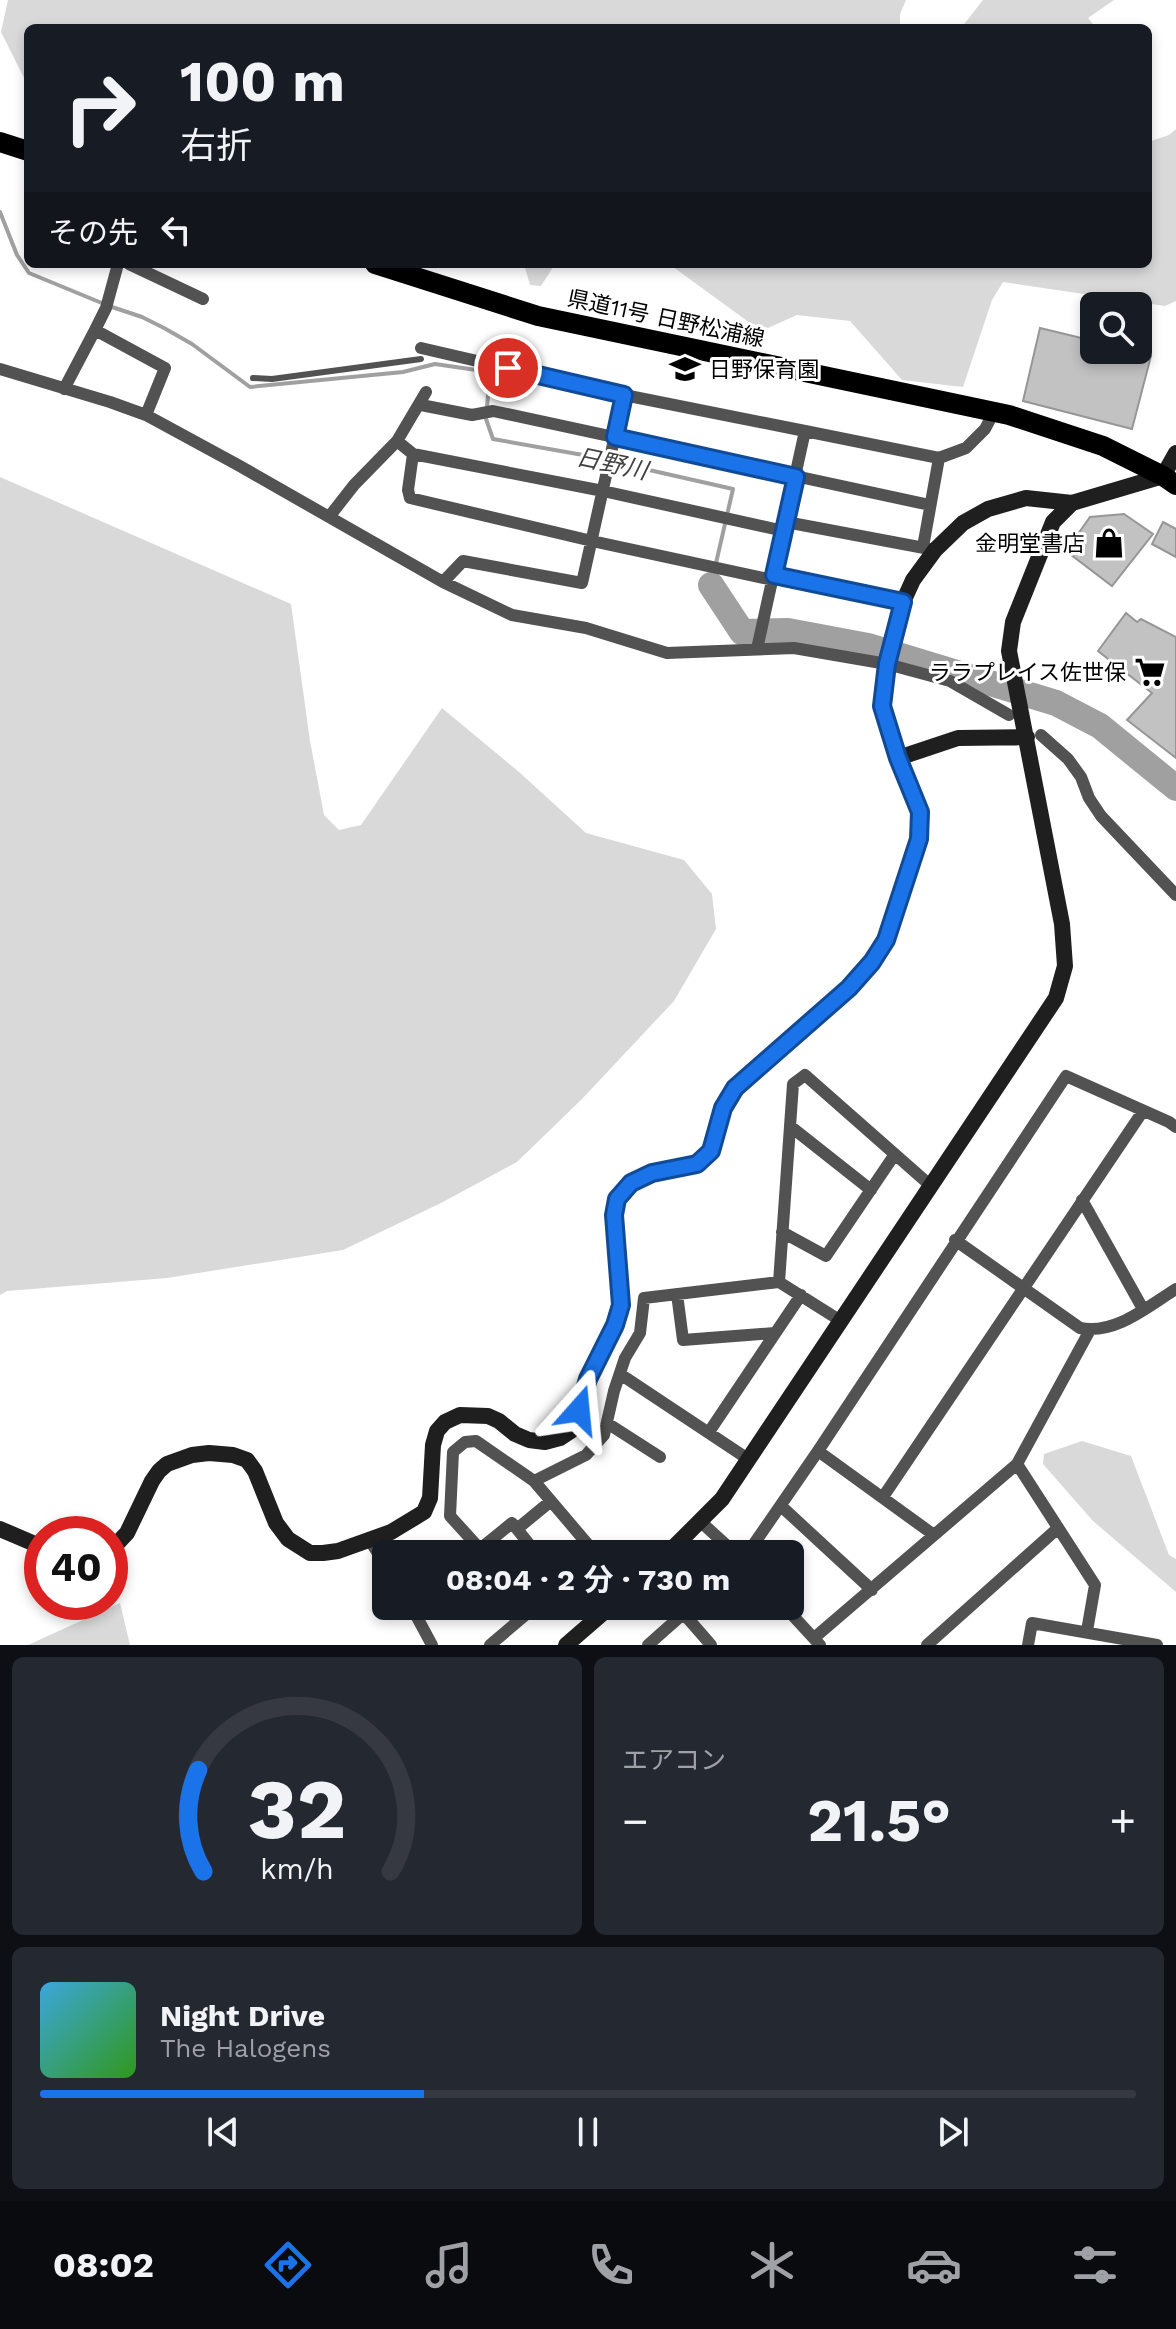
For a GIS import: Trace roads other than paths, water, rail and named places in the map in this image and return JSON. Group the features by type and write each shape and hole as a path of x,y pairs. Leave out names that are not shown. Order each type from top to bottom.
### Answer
{"main road":[{"path":"0,142 24,150"},
{"name":"県道11号 日野松浦線","path":"388,268 538,316 994,412 1103,446 1169,480"}],"street":[{"path":"64,389 106,308 117,268"},
{"path":"137,268 203,299"},
{"path":"95,330 165,368 146,415"},
{"path":"421,354 939,458 966,448 985,429 994,412"},
{"path":"0,369 146,415 443,582 512,615 586,628 667,653 794,648 887,664 950,681 1009,715"},
{"path":"329,517 354,485 397,441 426,392"},
{"path":"443,582 463,561 582,583 624,395"},
{"path":"421,405 472,415 493,411 930,505"},
{"path":"757,649 805,431"},
{"path":"397,441 413,454 785,526 929,548 988,509 1026,498 1072,503 1169,480 1176,453"},
{"path":"413,454 408,490 410,498 592,541 903,602"},
{"path":"128,1531 159,1471 179,1459 209,1453 233,1455 247,1460 255,1471 276,1523 288,1539 310,1553 323,1553 391,1532 424,1512 430,1498 433,1445 437,1431 445,1422 460,1415 488,1416 515,1434 545,1442 560,1438 572,1430 588,1379 615,1325 621,1305 614,1215 617,1199 631,1183 652,1173 697,1164 711,1151 723,1108 735,1088 849,988 886,940 919,839 920,812 898,758 882,706 887,664 903,602 929,548 930,505 939,458"},
{"path":"682,1540 722,1499 1056,998 1065,966 1062,924 1032,763 1034,736 1009,651 1013,622 1053,522 1072,503"},
{"path":"898,758 958,738 1034,736 1068,759 1101,816 1176,895"},
{"path":"779,1282 793,1084 805,1075 931,1186"},
{"path":"757,1540 1066,1076 1176,1127"},
{"path":"883,1497 1143,1111"},
{"path":"790,1126 871,1190"},
{"path":"782,1232 826,1256 895,1154"},
{"path":"1082,1200 1143,1309"},
{"path":"955,1240 1080,1328 1110,1329 1176,1289"},
{"path":"534,1481 586,1455 604,1435 625,1358 640,1333 644,1298 779,1282 841,1321"},
{"path":"677,1294 683,1340 775,1333"},
{"path":"709,1432 801,1295"},
{"path":"797,1620 817,1642 1017,1464 1090,1330"},
{"path":"620,1374 748,1459"},
{"path":"607,1423 652,1456"},
{"path":"468,1540 450,1516 453,1452 465,1442 476,1441 534,1481 584,1540"},
{"path":"818,1451 934,1535"},
{"path":"1017,1464 1095,1585 1087,1631"},
{"path":"517,1529 551,1501"},
{"path":"781,1506 872,1590"},
{"path":"701,1522 721,1540"},
{"path":"491,1540 512,1523 526,1540"},
{"path":"0,1529 24,1539"},
{"path":"927,1645 1057,1529"},
{"path":"369,1539 372,1544"},
{"path":"419,1620 432,1645"},
{"path":"490,1645 519,1620"},
{"path":"566,1645 595,1620"},
{"path":"648,1645 677,1620"},
{"path":"695,1620 711,1645"},
{"path":"1028,1645 1032,1623 1157,1645"}],"lane":[{"path":"253,378 288,377 421,354"}],"waterway":[{"name":"日野川","path":"0,212 24,266"},
{"name":"日野川","path":"26,268 29,273 164,328 192,344 250,387 403,372 435,364 490,372 486,419 493,439 583,455 733,489 711,585"},
{"name":"日野川","path":"711,585 742,632 788,631 868,646 1056,703 1100,726 1176,788"}],"place":[{"name":"日野保育園","path":"685,369"},
{"name":"金明堂書店","path":"1109,543"},
{"name":"ララプレイス佐世保","path":"1150,672"}]}
